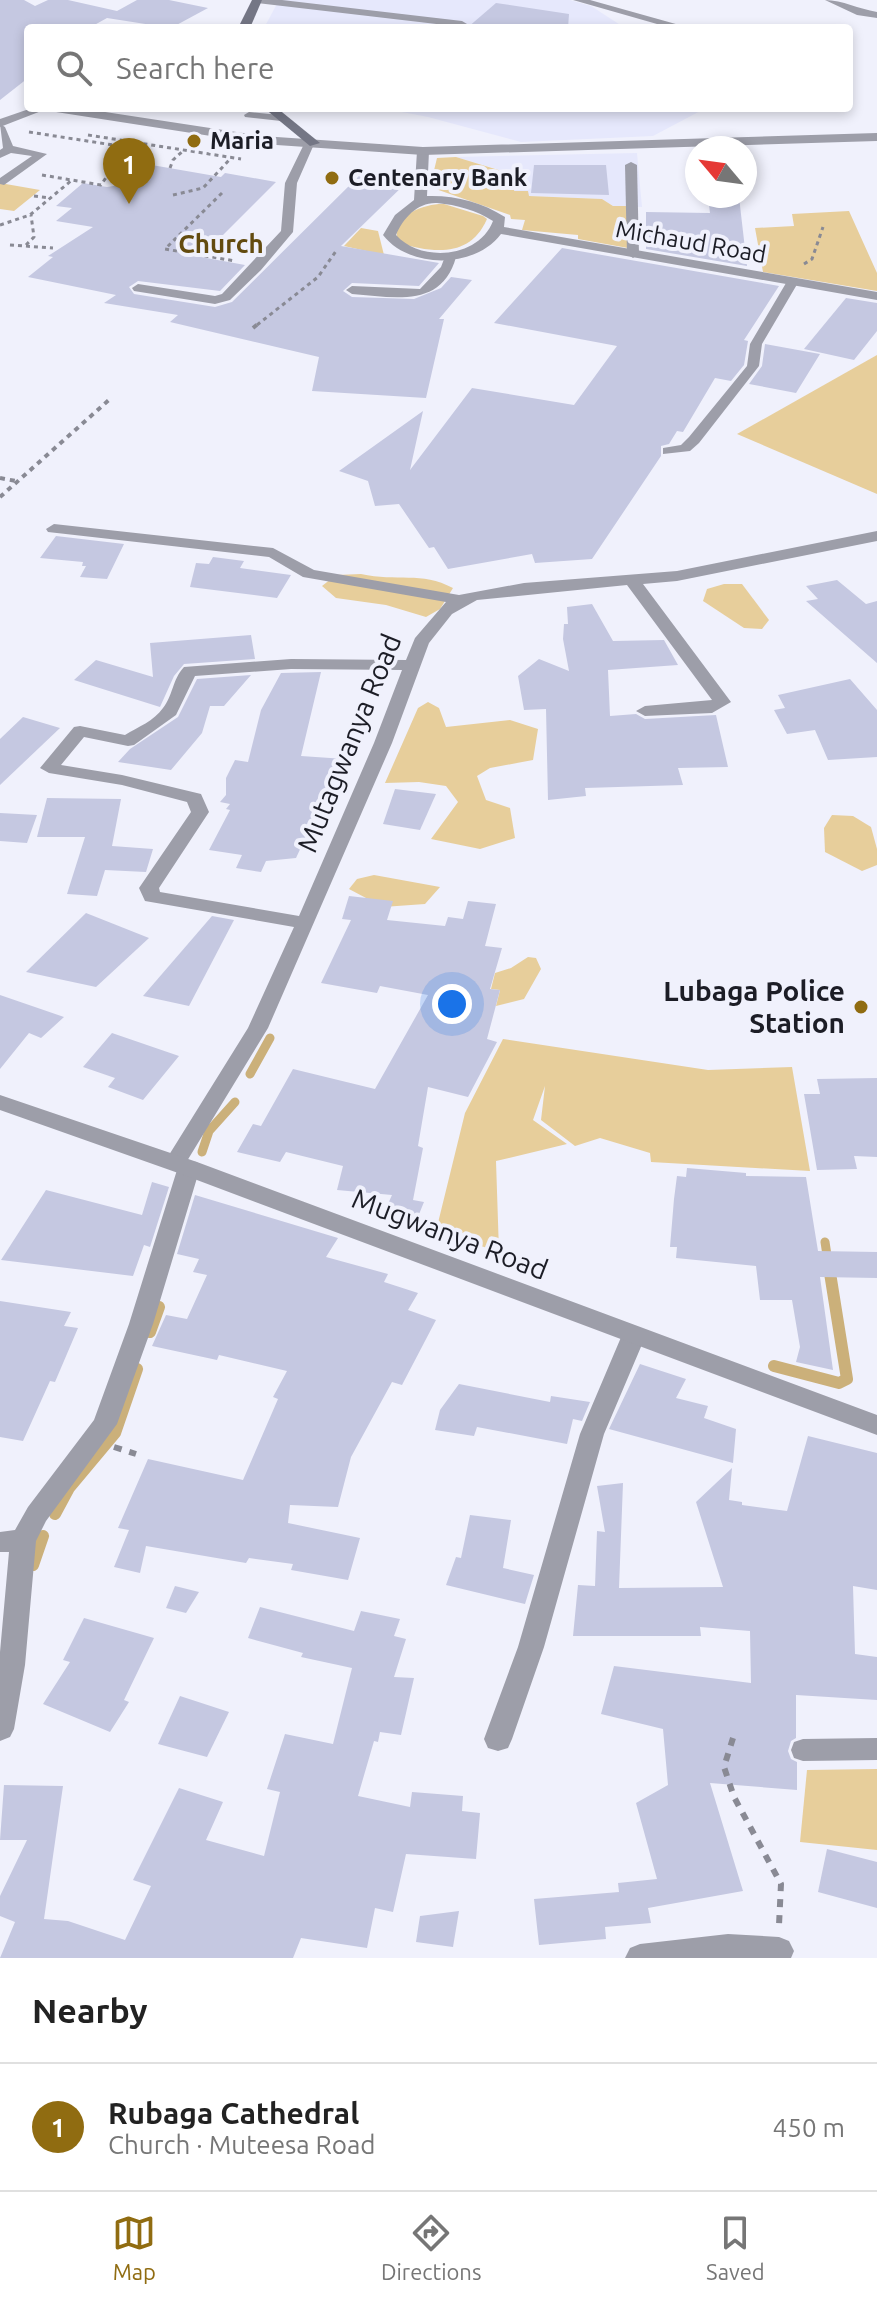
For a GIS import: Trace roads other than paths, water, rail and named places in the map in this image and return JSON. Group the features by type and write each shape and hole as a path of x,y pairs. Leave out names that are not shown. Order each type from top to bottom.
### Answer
{"main road":[{"path":"246,24 257,0"},
{"path":"274,112 312,142"}],"street":[{"path":"578,0 669,24"},
{"path":"830,0 861,13 877,15"},
{"path":"0,126 33,112"},
{"path":"80,112 262,140 423,151 877,137"},
{"path":"423,151 420,201 392,225 389,235 392,241 404,248 450,257 472,252 486,244 499,230"},
{"name":"Michaud Road","path":"420,201 453,202 491,214 500,220 499,230 877,296"},
{"path":"54,529 273,553 309,574 460,600 524,588 633,581 725,569 877,536"},
{"path":"633,581 686,649 722,702 712,708 645,711"},
{"name":"Mutagwanya Road","path":"0,1729 12,1665 12,1541 37,1514 105,1424 141,1324 182,1166 258,1028 306,923 383,743 421,642 446,610 460,600"},
{"path":"306,923 152,897 149,888 200,812 195,798 122,780 49,768 80,731 128,741 152,727 173,707 184,675 190,671 291,664 411,665"},
{"name":"Mugwanya Road","path":"0,1102 182,1166 877,1425"},
{"path":"498,1739 514,1687 531,1647 592,1434 634,1335"},
{"path":"640,1958 728,1948 779,1951"}],"lane":[{"path":"257,0 462,24"},
{"path":"249,115 281,118"},
{"path":"0,126 5,152 41,154 4,182 0,181"},
{"path":"138,288 215,300 226,297 287,232 291,183 312,142"},
{"path":"631,165 633,254"},
{"path":"352,290 404,294 424,292 447,268 450,257"},
{"path":"668,451 685,448 694,440 753,366 756,344 786,280"},
{"path":"803,1750 877,1749"}],"waterway":[{"path":"250,1074 270,1038"},
{"path":"202,1152 209,1131 235,1102"},
{"path":"825,1242 830,1275"},
{"path":"774,1366 839,1383 847,1379 830,1273"},
{"path":"150,1332 159,1307"},
{"path":"55,1514 69,1488 115,1433 137,1369"},
{"path":"33,1565 43,1536"}],"place":[{"name":"Maria","path":"194,141"},
{"name":"Centenary Bank","path":"332,178"},
{"name":"Rubaga Cathedral","path":"129,204"},
{"name":"Lubaga Police Station","path":"861,1007"}],"district":[{"name":"Church","path":"221,244"}]}
